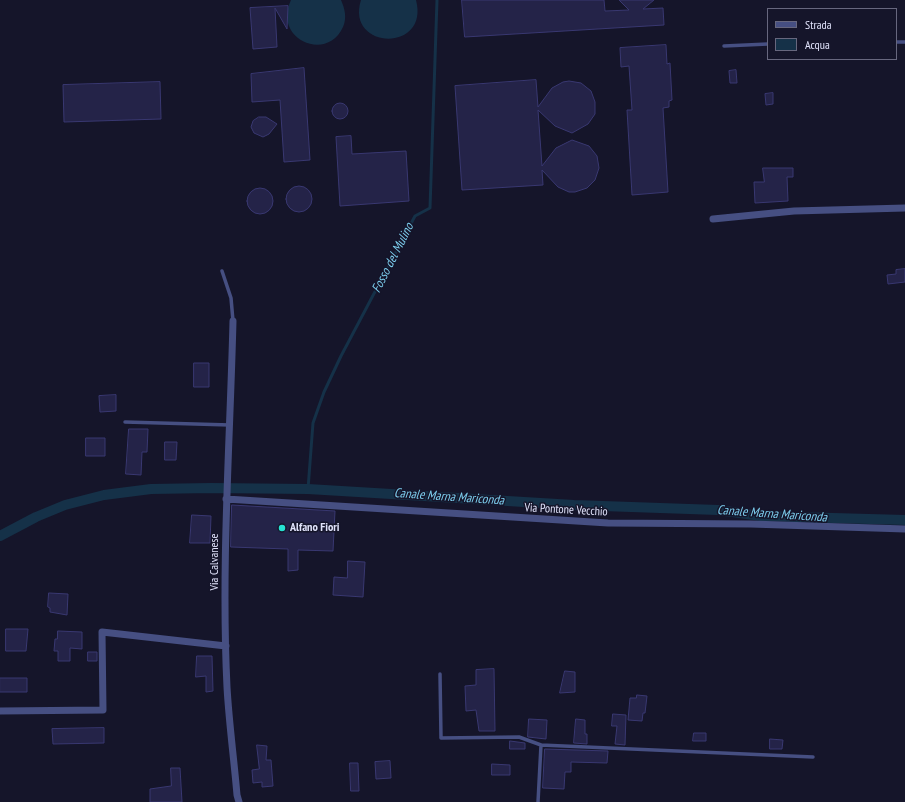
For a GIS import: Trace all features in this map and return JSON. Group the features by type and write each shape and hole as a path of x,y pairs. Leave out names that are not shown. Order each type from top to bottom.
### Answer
{"street":[{"path":"713,219 794,211 905,208"},
{"name":"Via Calvanese","path":"233,321 231,425 226,498 226,646 227,687 237,795 239,802"},
{"name":"Via Pontone Vecchio","path":"226,498 608,523 751,524 905,530"},
{"path":"0,711 103,710 102,632 226,646"}],"lane":[{"path":"724,46 767,44"},
{"path":"222,272 231,298 233,321"},
{"path":"125,422 231,425"},
{"path":"440,674 441,738 519,737 541,745 813,757"},
{"path":"538,802 541,745"}],"water":[{"path":"291,0 341,0 345,14 343,27 335,38 325,43 315,45 304,42 295,35 289,26 287,14"},
{"path":"361,0 416,0 417,17 411,29 401,36 388,39 375,36 365,29 359,17"}],"building":[{"path":"462,0 604,0 605,11 629,10 619,0 654,0 643,9 663,8 664,25 465,37"},
{"path":"288,6 287,29 275,8 277,47 253,49 250,8"},
{"path":"666,45 667,64 670,63 672,100 669,101 669,107 663,108 668,192 632,195 627,110 632,110 629,66 621,67 620,48"},
{"path":"304,68 310,160 284,162 280,100 252,102 251,74"},
{"path":"736,70 737,83 730,83 729,71"},
{"path":"536,80 538,107 552,88 563,82 569,81 581,83 591,91 595,102 595,114 588,124 572,133 555,126 538,110 542,166 556,148 572,140 589,146 597,156 599,168 595,180 587,188 575,192 569,192 558,187 542,170 543,185 462,190 455,86"},
{"path":"160,82 161,119 64,122 63,85"},
{"path":"773,93 773,104 766,105 765,94"},
{"path":"340,103 347,108 348,111 343,118 340,119 333,114 332,111 337,104"},
{"path":"259,117 266,117 277,124 269,134 263,137 254,133 251,127 253,121"},
{"path":"351,136 352,154 406,151 409,201 340,206 336,137"},
{"path":"763,168 793,168 793,177 787,177 788,201 755,203 754,182 764,182"},
{"path":"299,186 308,190 312,199 308,208 299,212 290,208 286,199 290,190"},
{"path":"260,188 269,192 273,201 269,210 260,214 251,210 247,201 251,192"},
{"path":"905,269 905,282 888,284 887,275 896,274 896,270"},
{"path":"194,363 209,363 209,387 194,387"},
{"path":"116,395 116,411 100,412 99,396"},
{"path":"129,429 148,429 147,452 142,452 141,475 126,474"},
{"path":"86,438 105,438 105,456 86,456"},
{"path":"165,442 177,442 176,460 165,460"},
{"name":"Alfano Fiori","path":"232,505 335,511 333,551 298,550 298,570 288,571 288,549 231,547"},
{"path":"192,515 211,516 210,543 190,543"},
{"path":"348,561 365,562 363,597 333,595 334,577 347,578"},
{"path":"49,593 68,594 67,615 50,612 50,608 48,607"},
{"path":"6,629 28,629 26,651 6,651"},
{"path":"58,631 82,632 82,649 70,648 70,661 58,661 58,651 54,651 55,639 57,639"},
{"path":"88,652 97,652 97,661 88,661"},
{"path":"197,656 212,656 213,691 206,692 206,676 196,677"},
{"path":"494,669 495,731 479,731 476,710 466,711 465,686 476,685 476,670"},
{"path":"565,671 575,672 575,692 560,693"},
{"path":"0,678 27,678 27,692 0,692"},
{"path":"637,695 647,696 645,713 643,713 642,721 628,720 630,698 636,698"},
{"path":"613,714 626,715 625,745 615,744 617,726 612,726"},
{"path":"529,719 547,720 546,739 528,737"},
{"path":"576,719 585,720 587,744 574,743"},
{"path":"104,728 104,743 53,744 52,729"},
{"path":"694,733 706,733 706,741 693,741"},
{"path":"770,739 783,740 782,749 770,749"},
{"path":"510,741 525,743 525,749 510,749"},
{"path":"257,745 267,746 266,760 271,760 273,786 262,787 262,782 253,783 252,770 259,769"},
{"path":"545,749 608,751 607,763 571,762 571,772 565,772 564,789 543,788"},
{"path":"390,761 391,778 376,779 375,762"},
{"path":"350,763 358,763 359,791 351,791"},
{"path":"492,764 510,765 510,775 492,775"},
{"path":"171,768 180,768 182,802 150,802 150,789 171,786"}],"waterway":[{"name":"Fosso del Mulino","path":"308,489 313,423 324,392 341,356 415,216 430,208 437,0"},
{"name":"Canale Marna Mariconda","path":"0,536 36,517 65,505 104,495 151,489 308,489 574,505 718,510 761,516 905,520"}],"place":[{"name":"Alfano Fiori","path":"282,528"}]}
